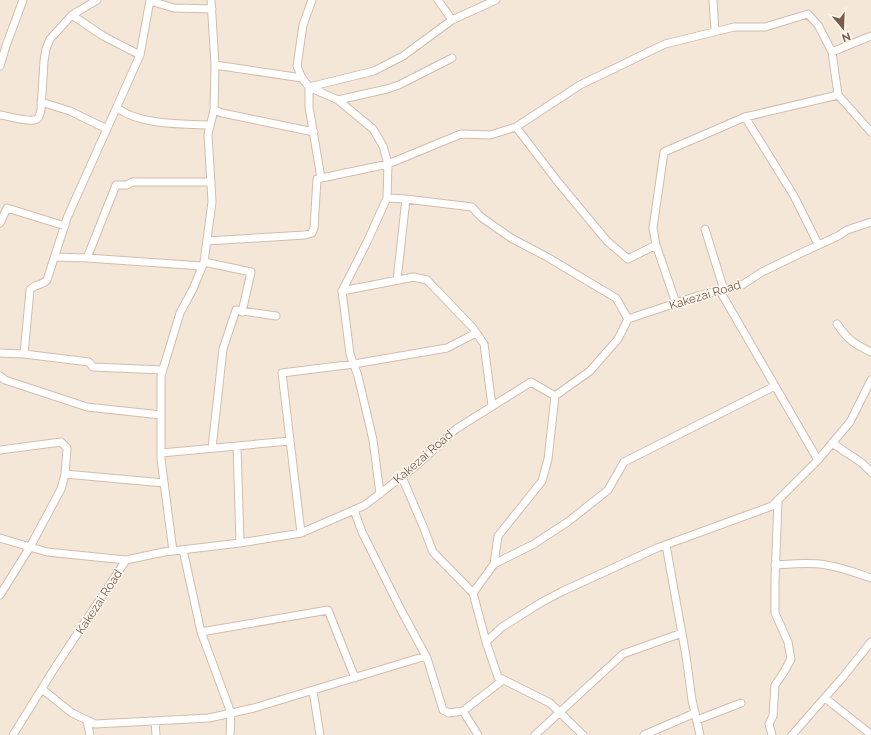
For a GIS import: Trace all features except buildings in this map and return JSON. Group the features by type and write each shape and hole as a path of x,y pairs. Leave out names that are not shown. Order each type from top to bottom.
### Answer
{"street":[{"path":"0,66 23,0"},
{"path":"0,115 32,121 37,119 41,110 44,60 46,48 50,39 72,15 97,0"},
{"path":"173,551 161,453 161,376 180,313 193,289 203,264 212,202 208,134 214,110 215,65 211,0"},
{"path":"312,0 302,25 297,66 302,78 309,87 338,100 373,129 383,146 388,164 387,198 342,291 350,354 358,376 372,440 380,494"},
{"path":"438,0 452,20"},
{"path":"309,87 374,71 403,56 452,20 496,0"},
{"path":"714,0 715,32"},
{"path":"24,354 30,290 34,286 44,284 47,280 65,226 140,56 150,1 174,8 212,9"},
{"path":"206,241 305,235 312,233 314,228 317,180 321,178 388,164 461,134 490,135 516,127 580,85 665,44 734,27 765,27 808,14 818,24 832,52 838,95 871,132"},
{"path":"72,15 103,36 140,56"},
{"path":"832,52 871,36"},
{"path":"338,100 399,85 452,58"},
{"path":"215,65 302,78"},
{"path":"309,87 309,107 321,178"},
{"path":"676,303 656,245 652,228 664,152 745,117 838,95"},
{"path":"41,102 70,111 107,129"},
{"path":"117,108 124,113 160,123 210,125"},
{"path":"214,110 222,113 314,132"},
{"path":"745,117 794,196 818,244"},
{"path":"516,127 558,182 607,241 628,259 656,245"},
{"path":"87,258 116,185 127,185 132,182 211,182"},
{"path":"387,198 472,207 481,217 511,238 547,257 616,298 628,319 618,339 590,371 555,396 548,459 542,482 498,536 494,564"},
{"path":"397,280 406,199"},
{"path":"0,223 8,208 65,226"},
{"name":"Kakezai Road","path":"628,319 676,303 742,285 762,272 818,244 838,236 847,230 871,222"},
{"path":"705,229 722,290 818,460"},
{"path":"55,257 203,264 251,272 242,312"},
{"path":"342,291 414,277 427,280 473,328 484,344 492,406"},
{"path":"212,448 223,349 236,310 276,316"},
{"path":"837,324 847,338 858,346 871,352"},
{"path":"301,533 282,373 354,364 447,348 476,333"},
{"path":"0,353 24,354 89,362 93,367 163,370"},
{"path":"0,376 12,382 87,407 161,415"},
{"path":"486,642 502,627 547,599 666,545 772,506 818,460 850,422 871,380"},
{"name":"Kakezai Road","path":"13,735 126,560 173,551 240,543 301,533 365,506 417,465 456,429 532,382 555,396"},
{"path":"473,593 494,564 534,544 570,521 608,490 624,462 775,386"},
{"path":"161,453 290,441"},
{"path":"0,450 62,442 67,448 65,474 61,489 30,547 3,583 0,595"},
{"path":"832,443 862,463 871,472"},
{"path":"237,446 240,543"},
{"path":"65,474 164,483"},
{"path":"402,477 433,552 473,593 486,642 498,677 550,703 583,735"},
{"path":"772,735 768,724 773,716 775,684 791,659 788,642 775,613 775,565 778,500"},
{"path":"354,510 362,532 426,656 444,710 449,713 463,711 503,680"},
{"path":"0,538 47,552 126,560"},
{"path":"666,545 682,633 692,700 700,735"},
{"path":"184,550 201,632 231,713 230,735"},
{"path":"775,565 824,564 871,578"},
{"path":"201,632 328,610 355,678"},
{"path":"535,735 623,654 682,633"},
{"path":"792,735 843,677 871,642"},
{"path":"42,689 72,713 95,724 209,718 254,708 426,656"},
{"path":"313,690 320,735"},
{"path":"825,698 868,732"},
{"path":"644,735 741,703"},
{"path":"463,711 478,735"},
{"path":"88,721 90,735"},
{"path":"155,721 156,735"}],"shaded area":[{"path":"0,0 871,0 871,735 0,735"}]}
